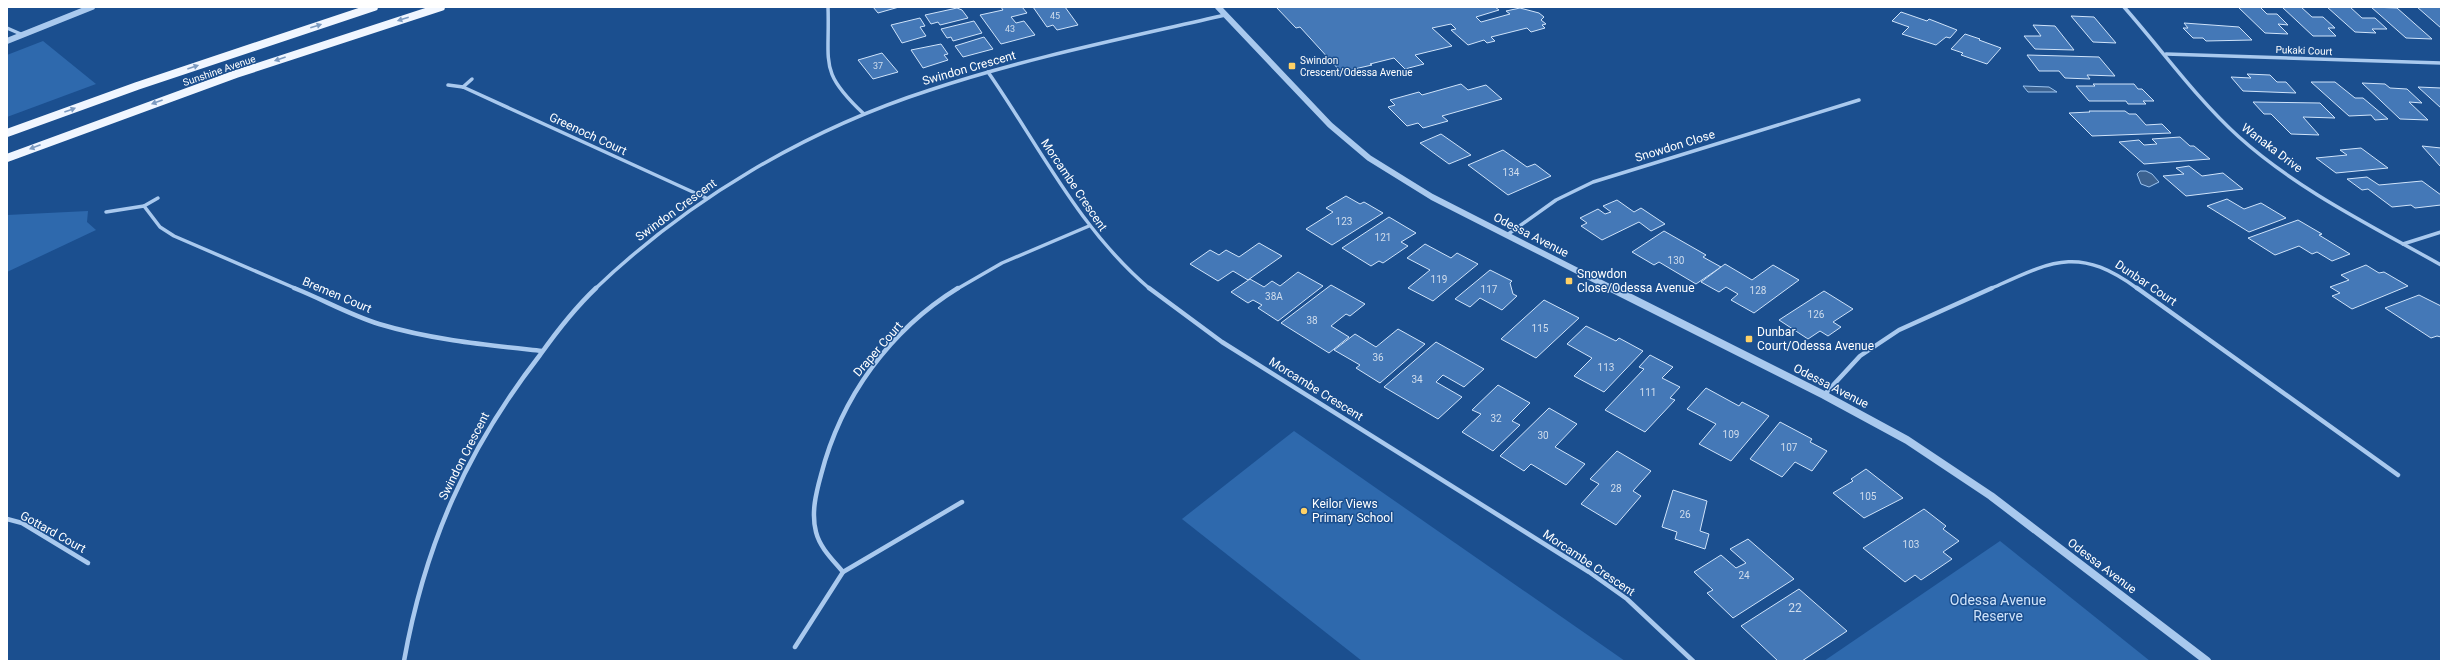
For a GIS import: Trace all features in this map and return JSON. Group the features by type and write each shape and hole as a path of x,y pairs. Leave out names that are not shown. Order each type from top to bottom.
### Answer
{"main road":[{"name":"Sunshine Avenue","path":"7,133 137,86 374,7"},
{"name":"Sunshine Avenue","path":"7,158 236,74 441,7"}],"street":[{"path":"7,41 92,7"},
{"path":"828,7 828,69 837,89 864,114"},
{"name":"Odessa Avenue","path":"1218,7 1313,108 1354,146 1408,183 1507,235 1824,395 1907,440 1991,496 2207,661"},
{"name":"Wanaka Drive","path":"2124,7 2221,119 2258,152 2297,180 2441,266"},
{"name":"Swindon Crescent","path":"404,661 419,586 440,526 456,489 489,427 514,387 585,298 640,248 706,198 797,147 864,114 933,88 988,72 1225,15"},
{"path":"7,28 23,35"},
{"name":"Pukaki Court","path":"2166,54 2441,63"},
{"name":"Morcambe Crescent","path":"988,72 1089,226 1134,275 1184,316 1589,572 1627,599 1693,661"},
{"path":"463,87 472,79"},
{"name":"Greenoch Court","path":"448,85 463,87 706,198"},
{"name":"Snowdon Close","path":"1507,235 1556,200 1593,182 1859,100"},
{"path":"106,212 144,206 158,198"},
{"name":"Bremen Court","path":"144,206 160,227 174,236 377,323 420,335 472,344 542,351"},
{"name":"Draper Court","path":"843,572 818,540 814,519 819,483 829,442 848,404 868,373 908,328 954,291 1026,252 1089,226"},
{"path":"2403,244 2441,232"},
{"name":"Dunbar Court","path":"1824,395 1843,372 1860,356 1899,330 2042,265 2056,261 2088,262 2106,268 2125,279 2398,475"},
{"path":"795,647 843,572 962,502"},
{"name":"Gottard Court","path":"7,519 22,523 88,563"}],"green space":[{"path":"43,41 96,84 7,117 7,55"},
{"path":"88,211 87,222 96,230 7,272 7,215"},
{"path":"1294,431 1625,661 1362,661 1182,519"},
{"name":"Odessa Avenue Reserve","path":"2000,541 2150,661 1824,661"}],"shaded area":[{"path":"2023,86 2049,87 2057,92 2028,92"},
{"path":"2140,171 2146,171 2152,174 2159,182 2149,187 2141,184 2137,174"}],"building":[{"path":"873,7 899,7 878,13"},
{"path":"1001,7 1022,7 1027,13 1011,17 1016,23 1024,21 1035,35 1001,44 980,15 1003,10"},
{"path":"1033,7 1065,7 1078,25 1057,30 1053,25 1047,27"},
{"path":"1276,7 1495,7 1499,10 1476,17 1481,22 1510,14 1506,11 1520,8 1539,13 1544,17 1541,20 1546,24 1542,25 1545,28 1531,32 1527,28 1491,37 1495,41 1487,43 1484,40 1468,45 1451,30 1456,29 1451,24 1432,28 1452,46 1415,55 1424,64 1405,69 1394,58 1341,72 1300,27 1296,28"},
{"path":"2238,7 2260,7 2267,14 2277,14 2288,25 2278,24 2288,34 2265,33"},
{"path":"2282,7 2301,7 2312,17 2323,17 2335,28 2328,28 2336,36 2313,36"},
{"path":"2327,7 2350,7 2362,18 2375,18 2387,29 2372,29 2376,33 2355,32"},
{"path":"2371,7 2397,8 2432,39 2406,38"},
{"path":"2417,7 2441,7 2441,28"},
{"path":"957,8 962,10 968,18 940,25 938,22 931,24 925,15"},
{"path":"1901,12 1927,21 1929,19 1957,30 1950,38 1946,37 1936,45 1902,34 1909,27 1892,21"},
{"path":"2071,16 2094,17 2116,43 2093,42"},
{"path":"920,18 925,26 920,27 926,36 902,43 891,25"},
{"path":"974,21 982,33 953,41 951,37 947,38 941,29"},
{"path":"2184,23 2239,27 2252,40 2206,41 2203,38 2193,38 2183,28 2188,28"},
{"path":"2033,25 2055,26 2074,50 2035,49 2024,36 2041,36"},
{"path":"1965,34 2001,48 1987,64 1961,55 1963,53 1951,49"},
{"path":"984,37 993,49 963,57 955,46"},
{"path":"941,44 948,54 944,55 948,60 923,68 911,50"},
{"path":"882,53 898,72 873,79 858,60"},
{"path":"2027,55 2099,57 2115,76 2087,75 2090,79 2065,78 2059,71 2039,71"},
{"path":"2247,74 2270,75 2277,82 2286,82 2296,93 2243,91 2231,77 2251,78"},
{"path":"2311,82 2335,82 2355,98 2363,98 2388,119 2375,120 2371,115 2349,116"},
{"path":"2362,83 2385,84 2390,88 2407,89 2422,103 2409,102 2428,120 2400,119"},
{"path":"1461,84 1468,90 1486,85 1502,99 1442,116 1448,121 1423,128 1418,123 1407,126 1388,107 1395,105 1390,100 1419,92 1422,95"},
{"path":"2093,84 2134,84 2138,89 2142,89 2154,101 2143,101 2146,104 2128,104 2126,101 2089,101 2076,86 2095,86"},
{"path":"2418,87 2441,88 2441,108"},
{"path":"2253,102 2320,103 2335,118 2303,117 2319,135 2291,134 2271,114 2264,114"},
{"path":"2089,111 2125,111 2129,114 2136,114 2146,125 2162,124 2171,133 2092,136 2069,113 2090,112"},
{"path":"1441,134 1471,155 1449,164 1420,143"},
{"path":"2180,137 2190,146 2194,146 2210,159 2144,164 2119,142 2139,140 2144,145 2157,144 2152,139"},
{"path":"2422,146 2441,148 2441,167"},
{"path":"2361,148 2388,168 2336,173 2316,158 2347,155 2340,150"},
{"path":"1503,150 1527,167 1535,164 1551,176 1508,195 1468,165"},
{"path":"2189,166 2202,176 2223,173 2243,189 2186,196 2163,176 2184,174 2176,168"},
{"path":"2367,177 2379,185 2422,181 2441,195 2441,205 2415,208 2411,205 2392,207 2368,189 2362,190 2347,179"},
{"path":"1346,196 1360,204 1364,202 1383,213 1332,245 1306,229 1333,212 1326,208"},
{"path":"2227,199 2244,209 2261,203 2286,218 2249,232 2207,206"},
{"path":"1617,200 1634,212 1641,208 1665,224 1651,231 1639,222 1602,240 1581,226 1587,223 1580,218 1598,209 1605,214 1611,212 1603,206"},
{"path":"1389,217 1416,233 1401,242 1408,246 1383,263 1379,261 1371,266 1342,248"},
{"path":"2298,220 2322,234 2319,235 2350,254 2332,261 2317,252 2312,254 2299,246 2275,255 2248,238"},
{"path":"1664,231 1706,255 1703,257 1721,267 1696,284 1659,262 1654,265 1632,252"},
{"path":"1259,243 1282,256 1248,280 1233,271 1218,281 1190,264 1210,250 1219,255 1226,250 1239,257"},
{"path":"1425,244 1451,258 1457,253 1478,264 1433,301 1408,288 1430,270 1407,258"},
{"path":"1725,264 1752,280 1773,265 1799,280 1754,313 1731,300 1738,294 1726,287 1719,292 1701,282"},
{"path":"2366,265 2379,273 2384,272 2408,286 2352,309 2332,296 2340,293 2330,287 2349,280 2341,275"},
{"path":"1490,270 1512,281 1510,283 1513,294 1517,296 1502,310 1480,298 1470,307 1455,299"},
{"path":"1298,272 1323,286 1278,321 1258,308 1262,305 1253,300 1248,303 1231,292 1250,279 1264,287 1272,281 1280,286"},
{"path":"1331,285 1365,304 1350,316 1346,314 1331,326 1349,337 1329,353 1281,323"},
{"path":"1824,291 1853,309 1833,322 1841,327 1828,336 1820,331 1808,339 1779,320"},
{"path":"2419,295 2441,306 2441,337 2437,336 2431,338 2385,308"},
{"path":"1544,300 1579,318 1536,358 1501,339"},
{"path":"1586,326 1616,341 1619,338 1643,351 1604,392 1574,376 1592,358 1567,344"},
{"path":"1398,329 1425,344 1380,383 1356,368 1360,365 1334,350 1355,334 1376,347"},
{"path":"1436,342 1484,369 1464,387 1443,375 1436,382 1462,397 1438,419 1384,387"},
{"path":"1650,355 1673,367 1662,378 1680,387 1670,398 1675,400 1645,432 1605,410 1644,369 1639,367"},
{"path":"1498,385 1530,403 1512,421 1520,425 1493,451 1462,432 1481,414 1472,410"},
{"path":"1706,388 1739,406 1742,402 1769,416 1731,461 1699,444 1716,424 1687,409"},
{"path":"1549,408 1577,424 1555,447 1585,464 1566,485 1531,464 1524,471 1500,456"},
{"path":"1780,422 1812,439 1810,442 1827,451 1812,471 1795,462 1782,477 1750,459"},
{"path":"1617,451 1651,471 1633,491 1641,496 1616,525 1581,504 1599,484 1590,479"},
{"path":"1866,469 1903,498 1864,518 1833,493 1853,481 1851,479"},
{"path":"1673,490 1707,501 1700,531 1709,534 1705,549 1675,539 1677,532 1662,527"},
{"path":"1924,509 1946,526 1943,529 1959,541 1943,552 1952,559 1921,580 1915,575 1905,582 1863,548"},
{"path":"1748,539 1794,579 1733,618 1707,593 1713,590 1694,572 1721,555 1736,568 1746,563 1730,549"},
{"path":"1799,589 1847,631 1802,661 1778,661 1741,626"}],"place":[{"name":"Swindon Crescent/Odessa Avenue","path":"1292,66"},
{"name":"Snowdon Close/Odessa Avenue","path":"1569,281"},
{"name":"Dunbar Court/Odessa Avenue","path":"1749,339"},
{"name":"Keilor Views Primary School","path":"1304,511"}]}
